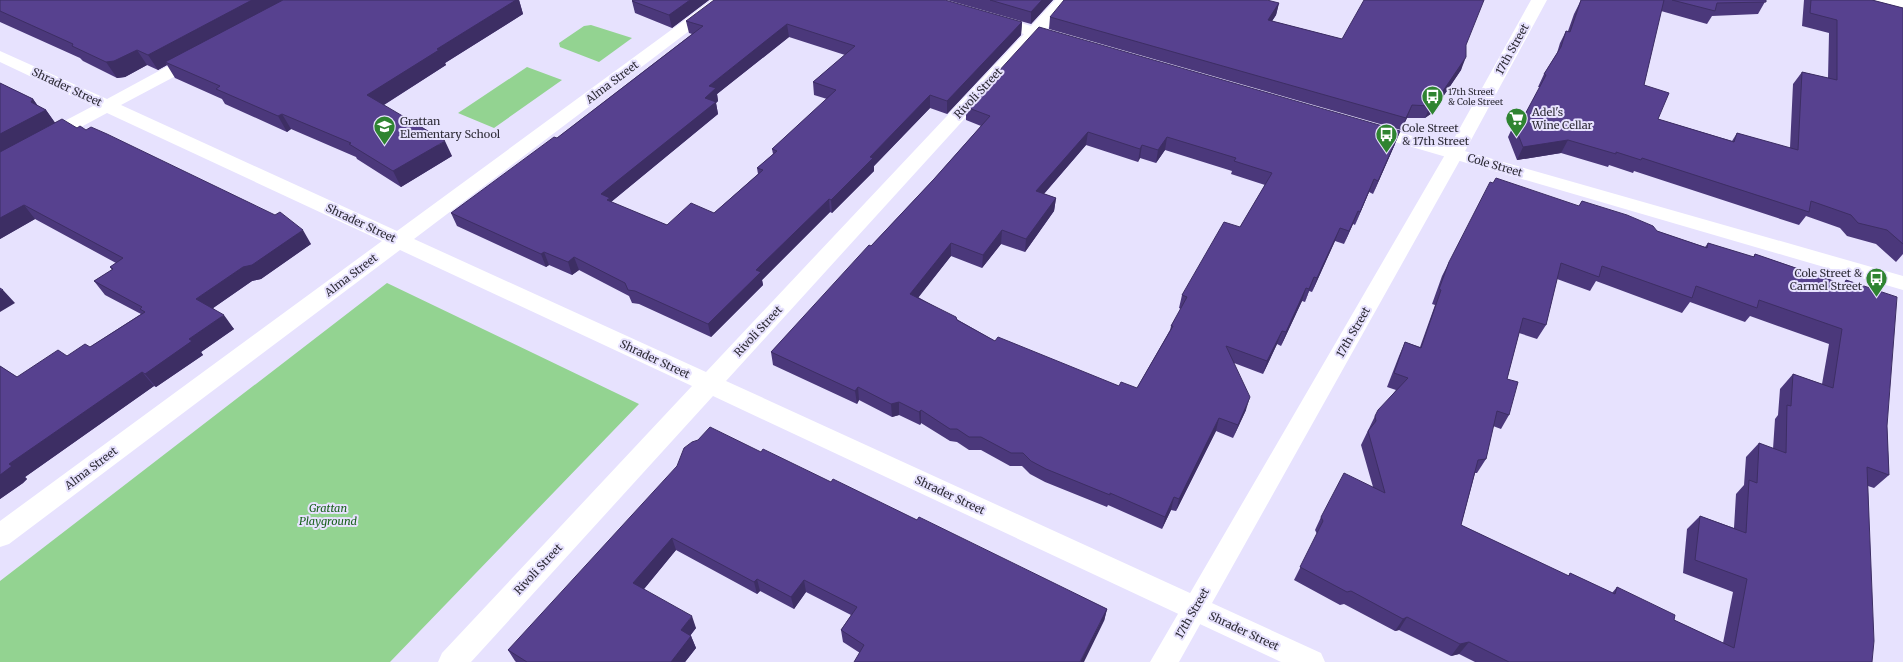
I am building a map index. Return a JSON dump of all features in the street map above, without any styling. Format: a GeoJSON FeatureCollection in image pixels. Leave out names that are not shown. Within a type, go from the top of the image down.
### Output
{"type":"FeatureCollection","features":[{"type":"Feature","properties":{"kind":"street","name":"Alma Street"},"geometry":{"type":"LineString","coordinates":[[0,536],[722,0]]}},
{"type":"Feature","properties":{"kind":"street","name":"Rivoli Street"},"geometry":{"type":"LineString","coordinates":[[452,662],[1064,0]]}},
{"type":"Feature","properties":{"kind":"street","name":"17th Street"},"geometry":{"type":"LineString","coordinates":[[1164,662],[1455,153],[1539,0]]}},
{"type":"Feature","properties":{"kind":"street"},"geometry":{"type":"LineString","coordinates":[[1880,0],[1903,5]]}},
{"type":"Feature","properties":{"kind":"street"},"geometry":{"type":"LineString","coordinates":[[976,15],[1082,45]]}},
{"type":"Feature","properties":{"kind":"street"},"geometry":{"type":"LineString","coordinates":[[0,163],[214,48]]}},
{"type":"Feature","properties":{"kind":"street","name":"Shrader Street"},"geometry":{"type":"LineString","coordinates":[[0,56],[1311,662]]}},
{"type":"Feature","properties":{"kind":"street","name":"Cole Street"},"geometry":{"type":"LineString","coordinates":[[1357,125],[1903,283]]}},
{"type":"Feature","properties":{"kind":"green space"},"geometry":{"type":"Polygon","coordinates":[[[591,25],[632,38],[599,62],[560,47],[559,43],[584,26],[591,25]]]}},
{"type":"Feature","properties":{"kind":"green space"},"geometry":{"type":"Polygon","coordinates":[[[527,67],[562,80],[494,128],[458,113],[527,67]]]}},
{"type":"Feature","properties":{"kind":"green space","name":"Grattan Playground"},"geometry":{"type":"Polygon","coordinates":[[[387,283],[639,404],[390,662],[0,662],[0,581],[387,283]]]}},
{"type":"Feature","properties":{"kind":"building"},"geometry":{"type":"Polygon","coordinates":[[[0,0],[252,0],[148,55],[137,50],[114,61],[106,62],[72,46],[73,44],[0,11],[0,0]]]}},
{"type":"Feature","properties":{"kind":"building"},"geometry":{"type":"Polygon","coordinates":[[[283,0],[516,0],[367,95],[445,141],[393,171],[349,144],[351,143],[282,114],[278,116],[216,89],[220,86],[165,62],[283,0]]]}},
{"type":"Feature","properties":{"kind":"building"},"geometry":{"type":"Polygon","coordinates":[[[690,0],[669,15],[632,1],[690,0]]]}},
{"type":"Feature","properties":{"kind":"building"},"geometry":{"type":"Polygon","coordinates":[[[714,0],[945,0],[1022,22],[947,101],[930,95],[870,157],[873,158],[831,200],[829,199],[756,270],[761,272],[708,324],[635,291],[628,290],[625,283],[574,257],[568,262],[544,252],[541,254],[451,213],[554,137],[557,138],[703,26],[686,21],[714,0]],[[787,24],[709,86],[716,88],[705,98],[716,102],[601,194],[610,198],[607,200],[667,225],[691,203],[714,213],[763,170],[757,168],[777,151],[772,149],[836,90],[813,82],[855,46],[787,24]]]}},
{"type":"Feature","properties":{"kind":"building"},"geometry":{"type":"Polygon","coordinates":[[[990,0],[1042,0],[1031,12],[990,0]]]}},
{"type":"Feature","properties":{"kind":"building"},"geometry":{"type":"Polygon","coordinates":[[[1064,0],[1267,0],[1279,3],[1268,20],[1342,39],[1364,0],[1484,0],[1466,45],[1466,57],[1437,100],[1430,106],[1412,105],[1406,118],[1050,17],[1064,0]]]}},
{"type":"Feature","properties":{"kind":"building"},"geometry":{"type":"Polygon","coordinates":[[[1581,0],[1664,0],[1644,85],[1669,93],[1658,119],[1734,142],[1737,133],[1798,150],[1802,72],[1837,80],[1837,20],[1810,13],[1811,0],[1872,0],[1903,8],[1903,244],[1887,230],[1858,223],[1851,215],[1811,201],[1809,212],[1642,158],[1641,160],[1616,152],[1616,154],[1568,140],[1523,147],[1514,124],[1523,118],[1546,75],[1544,74],[1561,47],[1566,31],[1570,32],[1581,0]]]}},
{"type":"Feature","properties":{"kind":"building"},"geometry":{"type":"Polygon","coordinates":[[[1672,0],[1766,0],[1766,2],[1717,3],[1715,11],[1672,0]]]}},
{"type":"Feature","properties":{"kind":"building"},"geometry":{"type":"Polygon","coordinates":[[[1039,27],[1400,131],[1378,181],[1374,179],[1360,212],[1358,211],[1349,231],[1340,228],[1317,278],[1314,277],[1309,289],[1306,288],[1286,332],[1282,331],[1267,361],[1226,346],[1250,397],[1238,425],[1219,418],[1179,499],[1174,497],[1165,517],[1110,493],[1110,495],[1046,469],[1031,461],[1023,453],[1011,453],[981,437],[969,437],[957,429],[950,429],[921,410],[919,412],[899,402],[891,404],[858,387],[855,391],[771,352],[869,245],[871,246],[934,179],[990,116],[966,107],[1039,27]],[[1088,132],[1036,191],[1056,198],[1026,239],[1002,230],[983,255],[951,243],[910,294],[956,317],[957,320],[995,341],[998,337],[1119,386],[1121,382],[1137,388],[1173,326],[1171,326],[1187,297],[1182,295],[1224,222],[1240,227],[1272,173],[1234,161],[1236,158],[1167,137],[1158,150],[1142,145],[1140,149],[1088,132]]]}},
{"type":"Feature","properties":{"kind":"building"},"geometry":{"type":"Polygon","coordinates":[[[0,83],[33,99],[31,102],[46,110],[0,134],[0,83]]]}},
{"type":"Feature","properties":{"kind":"building"},"geometry":{"type":"Polygon","coordinates":[[[62,119],[77,128],[80,126],[86,130],[91,127],[107,134],[275,215],[280,212],[303,230],[252,265],[243,267],[196,299],[224,315],[189,339],[192,341],[145,374],[142,372],[9,464],[12,466],[0,475],[0,366],[17,377],[58,350],[67,356],[85,344],[90,347],[145,312],[140,309],[142,307],[94,281],[113,269],[110,267],[123,258],[24,205],[0,218],[0,152],[62,119]]]}},
{"type":"Feature","properties":{"kind":"building"},"geometry":{"type":"Polygon","coordinates":[[[1496,178],[1579,206],[1582,201],[1627,215],[1653,226],[1657,231],[1707,248],[1708,243],[1754,257],[1755,254],[1845,285],[1846,280],[1897,297],[1887,426],[1889,475],[1867,467],[1874,641],[1872,662],[1509,662],[1469,642],[1460,644],[1407,617],[1403,619],[1351,591],[1347,592],[1300,567],[1323,521],[1321,517],[1344,473],[1385,493],[1368,431],[1376,421],[1375,416],[1378,410],[1408,378],[1394,373],[1405,342],[1421,348],[1449,262],[1490,182],[1493,183],[1496,178]],[[1561,263],[1546,325],[1523,318],[1507,379],[1518,382],[1509,415],[1497,411],[1486,459],[1478,460],[1461,525],[1569,576],[1570,573],[1615,594],[1617,587],[1675,615],[1674,620],[1734,648],[1747,579],[1695,560],[1700,516],[1746,533],[1749,480],[1757,483],[1759,443],[1786,453],[1787,405],[1791,406],[1793,374],[1833,388],[1842,329],[1759,300],[1757,308],[1696,286],[1692,298],[1602,266],[1599,277],[1561,263]]]}},
{"type":"Feature","properties":{"kind":"building"},"geometry":{"type":"Polygon","coordinates":[[[710,427],[761,452],[763,449],[831,482],[833,479],[917,520],[919,517],[1107,609],[1080,662],[854,662],[864,645],[841,630],[857,607],[804,580],[791,597],[757,579],[754,582],[672,538],[633,583],[692,616],[681,630],[691,636],[671,662],[527,662],[508,650],[677,466],[684,448],[692,442],[698,440],[710,427]]]}},
{"type":"Feature","properties":{"kind":"place","name":"17th Street & Cole Street"},"geometry":{"type":"Point","coordinates":[1433,116]}},
{"type":"Feature","properties":{"kind":"place","name":"Adel's Wine Cellar"},"geometry":{"type":"Point","coordinates":[1517,138]}},
{"type":"Feature","properties":{"kind":"place","name":"Grattan Elementary School"},"geometry":{"type":"Point","coordinates":[384,146]}},
{"type":"Feature","properties":{"kind":"place","name":"Cole Street & 17th Street"},"geometry":{"type":"Point","coordinates":[1387,154]}},
{"type":"Feature","properties":{"kind":"place","name":"Cole Street & Carmel Street"},"geometry":{"type":"Point","coordinates":[1877,298]}}]}
